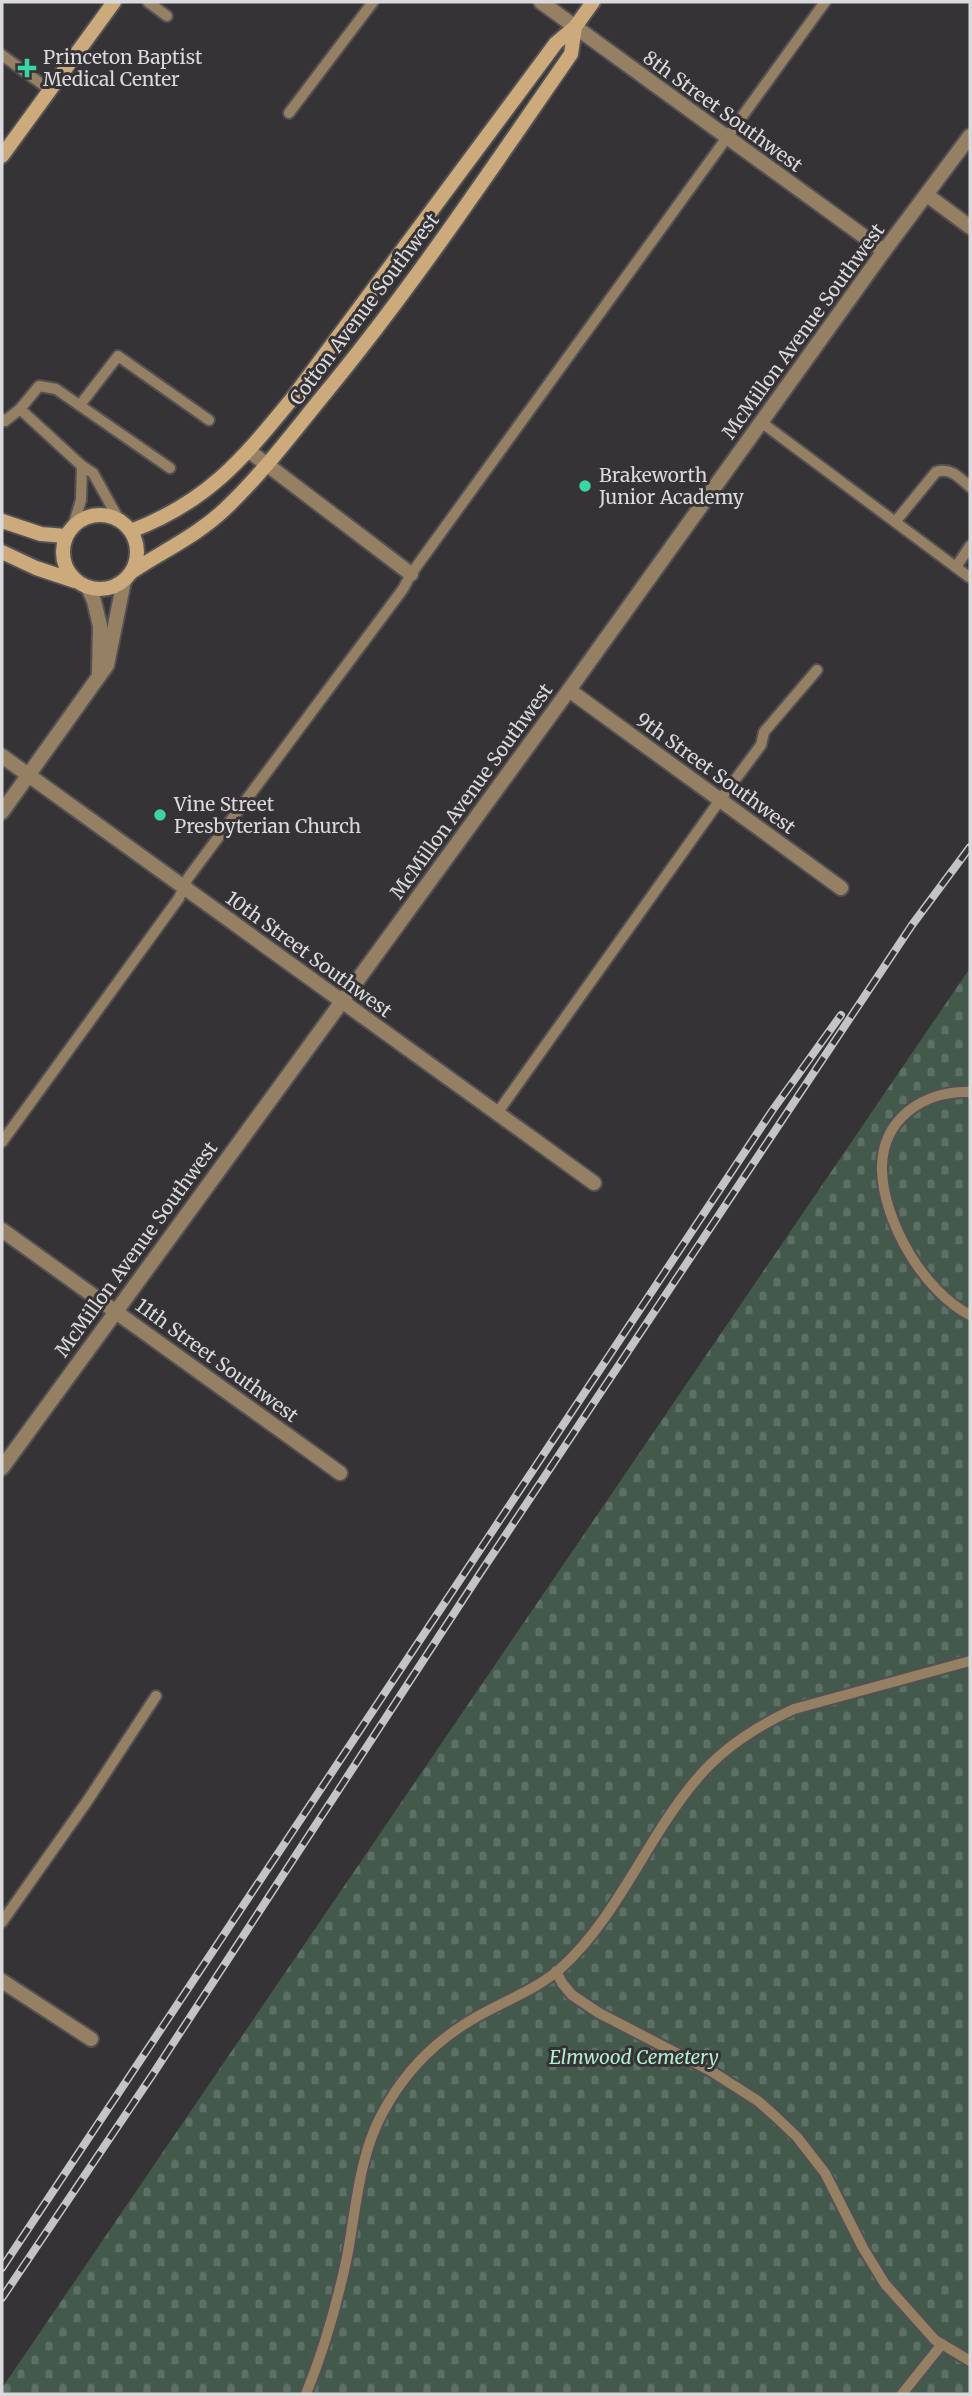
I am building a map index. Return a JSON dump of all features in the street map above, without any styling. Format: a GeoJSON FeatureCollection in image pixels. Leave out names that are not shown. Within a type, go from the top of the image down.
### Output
{"type":"FeatureCollection","features":[{"type":"Feature","properties":{"kind":"street"},"geometry":{"type":"LineString","coordinates":[[2,156],[114,2]]}},
{"type":"Feature","properties":{"kind":"street","name":"8th Street Southwest"},"geometry":{"type":"LineString","coordinates":[[541,2],[884,251]]}},
{"type":"Feature","properties":{"kind":"street","name":"Cotton Avenue Southwest"},"geometry":{"type":"LineString","coordinates":[[131,531],[156,522],[195,499],[232,469],[249,451],[291,400],[556,43],[575,27],[593,2]]}},
{"type":"Feature","properties":{"kind":"street","name":"Cotton Avenue Southwest"},"geometry":{"type":"LineString","coordinates":[[128,576],[201,529],[225,509],[267,464],[352,360],[416,277],[571,54],[575,27]]}},
{"type":"Feature","properties":{"kind":"street","name":"McMillon Avenue Southwest"},"geometry":{"type":"LineString","coordinates":[[2,1468],[970,136]]}},
{"type":"Feature","properties":{"kind":"street"},"geometry":{"type":"LineString","coordinates":[[927,195],[970,227]]}},
{"type":"Feature","properties":{"kind":"street"},"geometry":{"type":"LineString","coordinates":[[249,451],[411,574]]}},
{"type":"Feature","properties":{"kind":"street"},"geometry":{"type":"LineString","coordinates":[[2,812],[107,665],[128,576],[137,561],[138,548],[131,531],[118,518],[107,514],[94,514],[83,518],[69,531],[63,549],[69,572],[94,601],[100,625],[99,673]]}},
{"type":"Feature","properties":{"kind":"street"},"geometry":{"type":"LineString","coordinates":[[2,521],[41,534],[69,531]]}},
{"type":"Feature","properties":{"kind":"street"},"geometry":{"type":"LineString","coordinates":[[2,552],[36,568],[100,589],[113,587],[128,576]]}},
{"type":"Feature","properties":{"kind":"street","name":"9th Street Southwest"},"geometry":{"type":"LineString","coordinates":[[569,690],[841,888]]}},
{"type":"Feature","properties":{"kind":"street","name":"10th Street Southwest"},"geometry":{"type":"LineString","coordinates":[[2,756],[594,1183]]}},
{"type":"Feature","properties":{"kind":"street","name":"11th Street Southwest"},"geometry":{"type":"LineString","coordinates":[[2,1230],[340,1473]]}},
{"type":"Feature","properties":{"kind":"street"},"geometry":{"type":"LineString","coordinates":[[2,1981],[91,2039]]}},
{"type":"Feature","properties":{"kind":"lane"},"geometry":{"type":"LineString","coordinates":[[148,2],[167,16]]}},
{"type":"Feature","properties":{"kind":"lane"},"geometry":{"type":"LineString","coordinates":[[289,113],[373,2]]}},
{"type":"Feature","properties":{"kind":"lane"},"geometry":{"type":"LineString","coordinates":[[2,1142],[179,898],[188,878],[403,589],[411,574],[825,2]]}},
{"type":"Feature","properties":{"kind":"lane"},"geometry":{"type":"LineString","coordinates":[[2,55],[50,90]]}},
{"type":"Feature","properties":{"kind":"lane"},"geometry":{"type":"LineString","coordinates":[[80,405],[118,356],[209,420]]}},
{"type":"Feature","properties":{"kind":"lane"},"geometry":{"type":"LineString","coordinates":[[2,419],[5,421],[20,409],[39,386],[56,389],[170,467]]}},
{"type":"Feature","properties":{"kind":"lane"},"geometry":{"type":"LineString","coordinates":[[20,409],[93,473],[118,518]]}},
{"type":"Feature","properties":{"kind":"lane"},"geometry":{"type":"LineString","coordinates":[[761,422],[969,577]]}},
{"type":"Feature","properties":{"kind":"lane"},"geometry":{"type":"LineString","coordinates":[[69,531],[81,500],[82,466]]}},
{"type":"Feature","properties":{"kind":"lane"},"geometry":{"type":"LineString","coordinates":[[895,522],[936,472],[952,472],[970,487]]}},
{"type":"Feature","properties":{"kind":"lane"},"geometry":{"type":"LineString","coordinates":[[956,567],[970,546]]}},
{"type":"Feature","properties":{"kind":"lane"},"geometry":{"type":"LineString","coordinates":[[498,1112],[761,745],[764,732],[817,670]]}},
{"type":"Feature","properties":{"kind":"lane"},"geometry":{"type":"LineString","coordinates":[[970,1092],[942,1093],[914,1106],[894,1127],[883,1154],[881,1168],[891,1213],[906,1248],[930,1282],[970,1315]]}},
{"type":"Feature","properties":{"kind":"lane"},"geometry":{"type":"LineString","coordinates":[[306,2394],[336,2308],[370,2144],[381,2116],[414,2067],[439,2042],[468,2022],[535,1986],[580,1948],[600,1923],[697,1777],[743,1737],[794,1709],[970,1661]]}},
{"type":"Feature","properties":{"kind":"lane"},"geometry":{"type":"LineString","coordinates":[[2,1922],[88,1800],[156,1696]]}},
{"type":"Feature","properties":{"kind":"lane"},"geometry":{"type":"LineString","coordinates":[[556,1971],[572,1995],[599,2013],[711,2071],[758,2101],[776,2117],[797,2137],[825,2173],[863,2248],[885,2284],[919,2324],[942,2344],[970,2361]]}},
{"type":"Feature","properties":{"kind":"lane"},"geometry":{"type":"LineString","coordinates":[[902,2394],[942,2344]]}},
{"type":"Feature","properties":{"kind":"green space","name":"Elmwood Cemetery"},"geometry":{"type":"Polygon","coordinates":[[[970,968],[970,2394],[2,2394],[2,2388],[970,968]]]}},
{"type":"Feature","properties":{"kind":"railway"},"geometry":{"type":"LineString","coordinates":[[2,2298],[153,2074],[481,1572],[912,925],[970,847]]}},
{"type":"Feature","properties":{"kind":"railway"},"geometry":{"type":"LineString","coordinates":[[2,2268],[772,1111],[841,1015]]}},
{"type":"Feature","properties":{"kind":"place","name":"Princeton Baptist Medical Center"},"geometry":{"type":"Point","coordinates":[27,68]}},
{"type":"Feature","properties":{"kind":"place","name":"Brakeworth Junior Academy"},"geometry":{"type":"Point","coordinates":[585,486]}},
{"type":"Feature","properties":{"kind":"place","name":"Vine Street Presbyterian Church"},"geometry":{"type":"Point","coordinates":[160,815]}}]}
